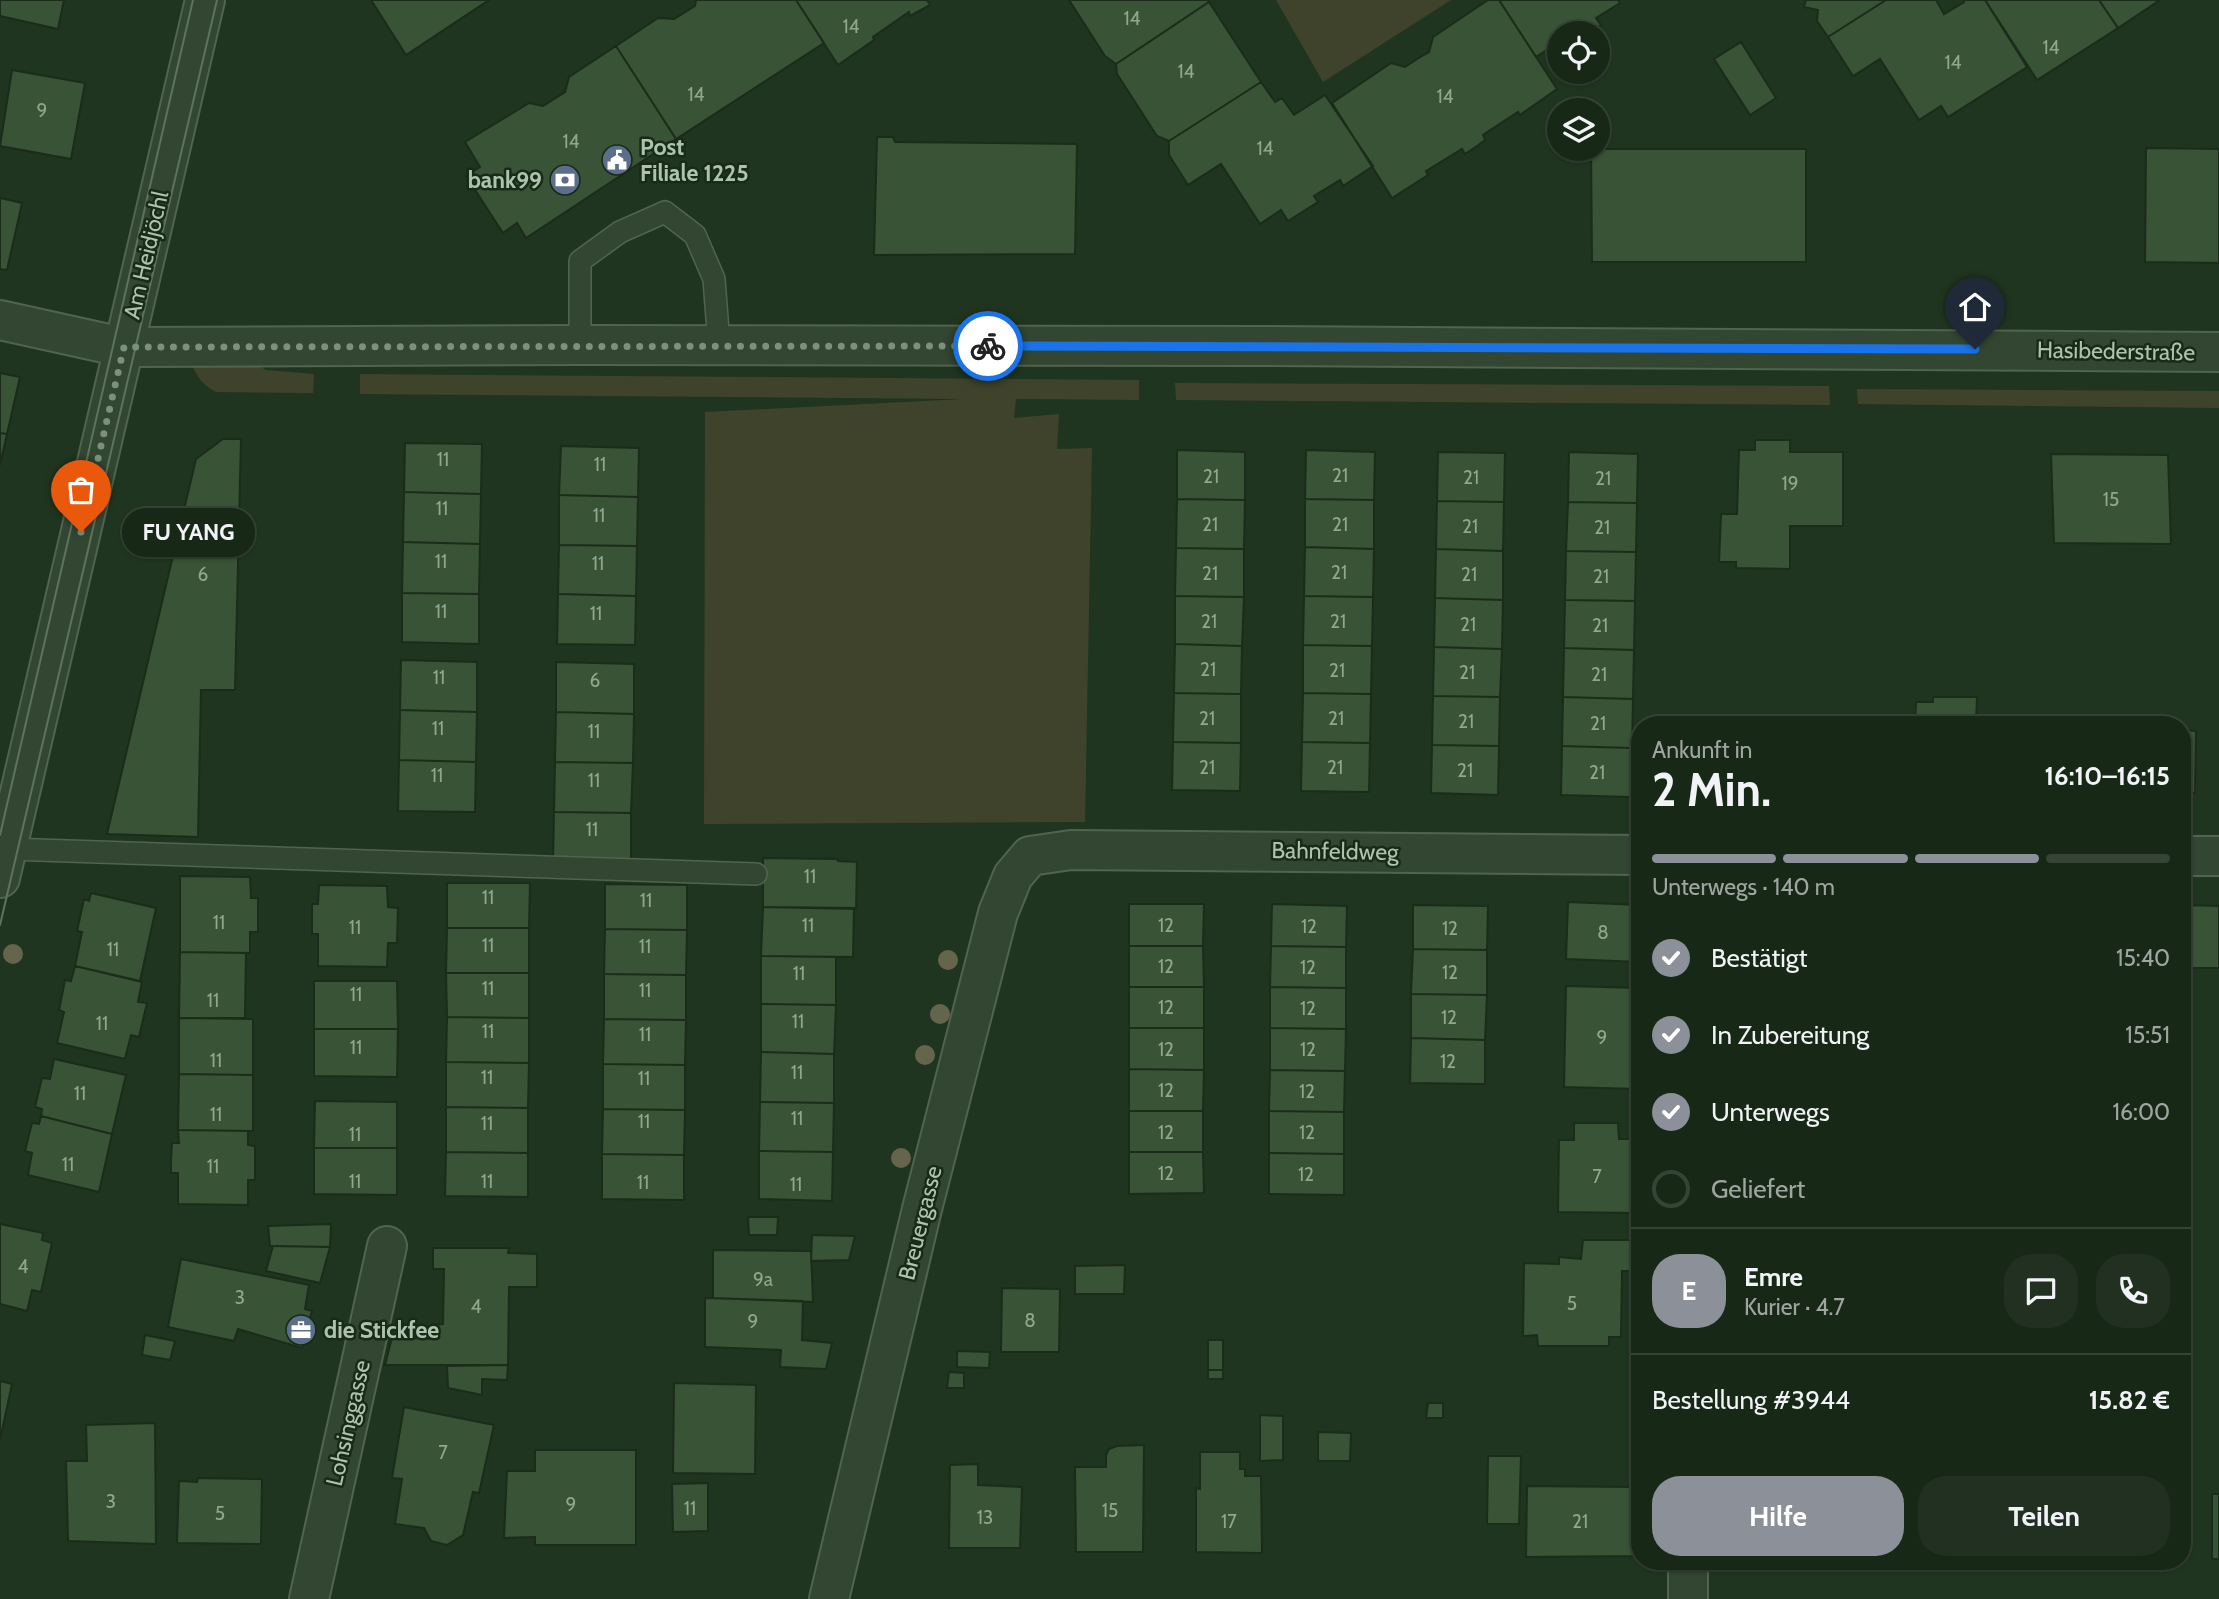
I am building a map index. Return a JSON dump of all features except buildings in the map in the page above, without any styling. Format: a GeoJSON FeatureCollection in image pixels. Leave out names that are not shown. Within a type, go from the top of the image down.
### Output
{"type":"FeatureCollection","features":[{"type":"Feature","properties":{"kind":"street","name":"Am Heidjöchl"},"geometry":{"type":"LineString","coordinates":[[4,863],[205,0]]}},
{"type":"Feature","properties":{"kind":"street","name":"Hasibederstraße"},"geometry":{"type":"LineString","coordinates":[[0,320],[124,347],[719,345],[1855,348],[2219,352]]}},
{"type":"Feature","properties":{"kind":"street","name":"Bahnfeldweg"},"geometry":{"type":"LineString","coordinates":[[1030,856],[1071,850],[1631,855]]}},
{"type":"Feature","properties":{"kind":"street","name":"Breuergasse"},"geometry":{"type":"LineString","coordinates":[[829,1599],[922,1209],[998,913],[1013,876],[1030,856]]}},
{"type":"Feature","properties":{"kind":"street"},"geometry":{"type":"LineString","coordinates":[[2191,856],[2219,856]]}},
{"type":"Feature","properties":{"kind":"street","name":"Lohsinggasse"},"geometry":{"type":"LineString","coordinates":[[309,1599],[387,1246]]}},
{"type":"Feature","properties":{"kind":"street"},"geometry":{"type":"LineString","coordinates":[[1688,1570],[1688,1599]]}},
{"type":"Feature","properties":{"kind":"lane"},"geometry":{"type":"LineString","coordinates":[[580,345],[580,261],[620,232],[665,212],[695,235],[714,279],[719,345]]}},
{"type":"Feature","properties":{"kind":"lane"},"geometry":{"type":"LineString","coordinates":[[4,863],[757,874]]}},
{"type":"Feature","properties":{"kind":"green space"},"geometry":{"type":"Polygon","coordinates":[[[1276,0],[1451,0],[1323,82],[1276,0]]]}},
{"type":"Feature","properties":{"kind":"green space"},"geometry":{"type":"Polygon","coordinates":[[[251,361],[266,370],[314,374],[313,393],[216,392],[200,380],[190,362],[251,361]]]}},
{"type":"Feature","properties":{"kind":"green space"},"geometry":{"type":"Polygon","coordinates":[[[360,374],[1139,380],[1139,400],[1016,399],[1014,418],[1059,414],[1057,449],[1092,448],[1085,822],[704,824],[705,412],[963,399],[360,394],[360,374]]]}},
{"type":"Feature","properties":{"kind":"green space"},"geometry":{"type":"Polygon","coordinates":[[[1175,383],[1829,386],[1830,405],[1176,400],[1175,383]]]}},
{"type":"Feature","properties":{"kind":"green space"},"geometry":{"type":"Polygon","coordinates":[[[1857,389],[2219,391],[2219,408],[1858,404],[1857,389]]]}},
{"type":"Feature","properties":{"kind":"tram line"},"geometry":{"type":"LineString","coordinates":[[0,835],[193,0]]}},
{"type":"Feature","properties":{"kind":"tram line"},"geometry":{"type":"LineString","coordinates":[[0,925],[217,0]]}},
{"type":"Feature","properties":{"kind":"way so far"},"geometry":{"type":"LineString","coordinates":[[81,532],[124,347],[988,346]]}},
{"type":"Feature","properties":{"kind":"place","name":"Post Filiale 1225"},"geometry":{"type":"Point","coordinates":[617,160]}},
{"type":"Feature","properties":{"kind":"place","name":"bank99"},"geometry":{"type":"Point","coordinates":[565,180]}},
{"type":"Feature","properties":{"kind":"place","name":"FU YANG"},"geometry":{"type":"Point","coordinates":[81,532]}},
{"type":"Feature","properties":{"kind":"place","name":"die Stickfee"},"geometry":{"type":"Point","coordinates":[301,1330]}},
{"type":"Feature","properties":{"kind":"route"},"geometry":{"type":"LineString","coordinates":[[988,346],[1975,349]]}}]}
